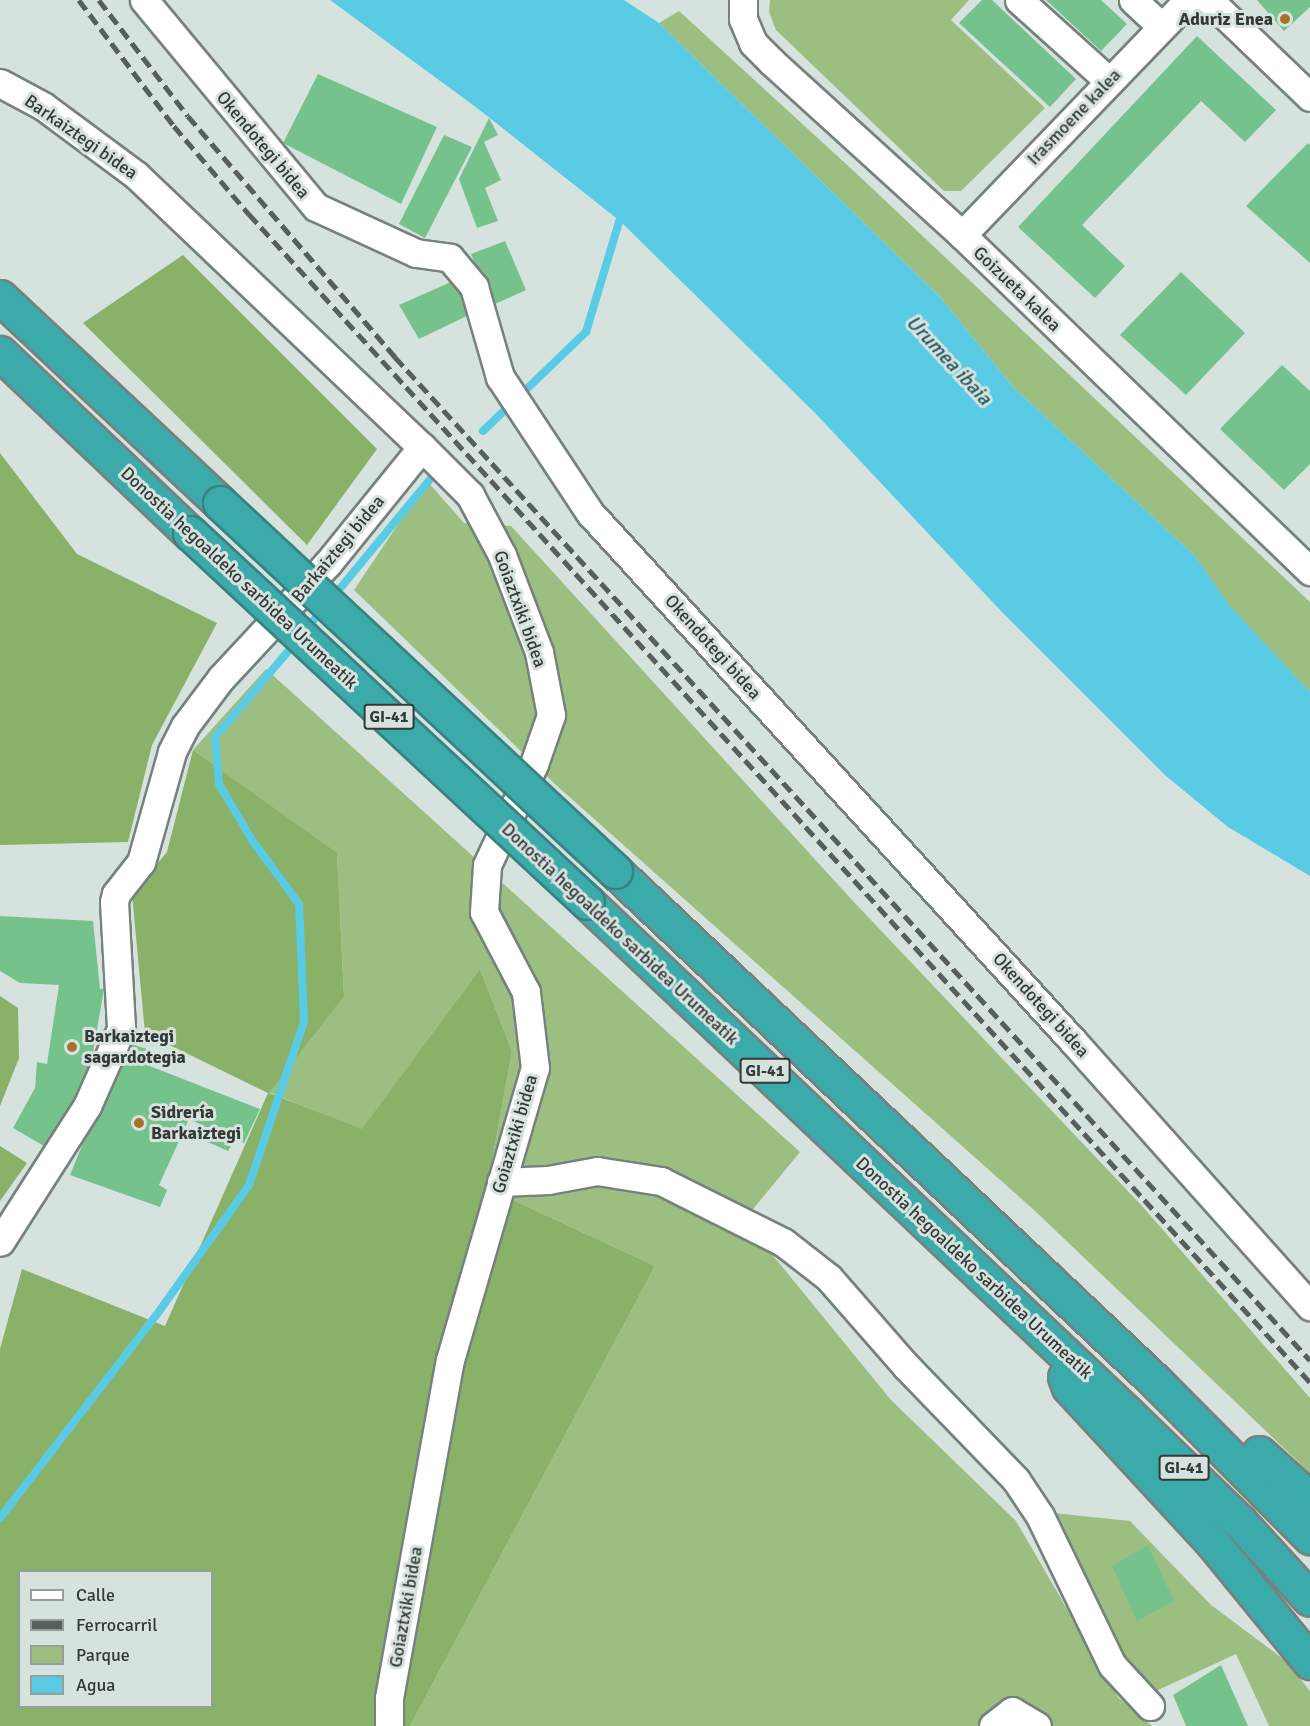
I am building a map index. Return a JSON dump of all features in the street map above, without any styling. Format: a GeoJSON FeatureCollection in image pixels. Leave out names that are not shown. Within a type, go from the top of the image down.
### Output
{"type":"FeatureCollection","features":[{"type":"Feature","properties":{"kind":"highway","name":"GI-41"},"geometry":{"type":"LineString","coordinates":[[0,297],[615,871],[1158,1384],[1310,1537]]}},
{"type":"Feature","properties":{"kind":"highway","name":"Donostia hegoaldeko sarbidea Urumeatik"},"geometry":{"type":"LineString","coordinates":[[0,353],[587,902],[1053,1344],[1239,1521],[1310,1599]]}},
{"type":"Feature","properties":{"kind":"highway"},"geometry":{"type":"LineString","coordinates":[[1053,1344],[1069,1387],[1214,1543],[1310,1662]]}},
{"type":"Feature","properties":{"kind":"highway"},"geometry":{"type":"LineString","coordinates":[[1158,1384],[1204,1402],[1310,1500]]}},
{"type":"Feature","properties":{"kind":"street","name":"Okendotegi bidea"},"geometry":{"type":"LineString","coordinates":[[144,0],[316,207],[416,253],[450,258],[474,287],[500,376],[526,420],[590,513],[1065,1032],[1310,1306]]}},
{"type":"Feature","properties":{"kind":"street","name":"Goizueta kalea"},"geometry":{"type":"LineString","coordinates":[[743,0],[742,19],[753,43],[962,235],[1310,571]]}},
{"type":"Feature","properties":{"kind":"street"},"geometry":{"type":"LineString","coordinates":[[1019,0],[1109,81]]}},
{"type":"Feature","properties":{"kind":"street"},"geometry":{"type":"LineString","coordinates":[[1133,0],[1161,26]]}},
{"type":"Feature","properties":{"kind":"street","name":"Irasmoene kalea"},"geometry":{"type":"LineString","coordinates":[[962,235],[1188,0]]}},
{"type":"Feature","properties":{"kind":"street"},"geometry":{"type":"LineString","coordinates":[[1209,0],[1310,97]]}},
{"type":"Feature","properties":{"kind":"street","name":"Barkaiztegi bidea"},"geometry":{"type":"LineString","coordinates":[[0,83],[43,106],[136,175],[422,447],[328,563],[221,678],[185,726],[172,752],[141,862],[134,876],[116,894],[114,902],[121,1029],[87,1106],[0,1242]]}},
{"type":"Feature","properties":{"kind":"street","name":"Goiaztxiki bidea"},"geometry":{"type":"LineString","coordinates":[[389,1726],[389,1698],[450,1360],[535,1068],[526,992],[484,912],[487,865],[534,764],[551,715],[539,652],[502,555],[470,495],[422,447]]}},
{"type":"Feature","properties":{"kind":"street"},"geometry":{"type":"LineString","coordinates":[[501,1182],[548,1180],[597,1171],[661,1180],[783,1242],[829,1278],[906,1366],[1016,1480],[1040,1516],[1112,1665],[1150,1706]]}},
{"type":"Feature","properties":{"kind":"street"},"geometry":{"type":"LineString","coordinates":[[993,1726],[1012,1712],[1037,1726]]}},
{"type":"Feature","properties":{"kind":"green space"},"geometry":{"type":"Polygon","coordinates":[[[770,0],[969,0],[951,20],[1045,108],[961,191],[944,191],[776,30],[769,12],[770,0]]]}},
{"type":"Feature","properties":{"kind":"green space"},"geometry":{"type":"Polygon","coordinates":[[[679,11],[857,174],[1310,602],[1310,692],[1229,606],[1195,556],[1014,388],[940,297],[659,23],[679,11]]]}},
{"type":"Feature","properties":{"kind":"green space"},"geometry":{"type":"Polygon","coordinates":[[[183,255],[377,449],[307,545],[83,323],[183,255]]]}},
{"type":"Feature","properties":{"kind":"green space"},"geometry":{"type":"Polygon","coordinates":[[[0,453],[77,554],[217,623],[152,745],[128,842],[0,845],[0,453]]]}},
{"type":"Feature","properties":{"kind":"green space"},"geometry":{"type":"Polygon","coordinates":[[[427,481],[464,523],[511,526],[852,900],[1142,1206],[1310,1398],[1310,1473],[1034,1210],[556,785],[354,590],[427,481]]]}},
{"type":"Feature","properties":{"kind":"green space"},"geometry":{"type":"Polygon","coordinates":[[[266,669],[800,1152],[744,1220],[891,1400],[1016,1521],[1118,1697],[1152,1726],[410,1726],[655,1266],[487,1188],[512,1051],[480,969],[362,1130],[268,1092],[344,995],[337,854],[193,750],[266,669]]]}},
{"type":"Feature","properties":{"kind":"green space"},"geometry":{"type":"Polygon","coordinates":[[[193,750],[337,853],[344,996],[269,1093],[362,1129],[480,969],[512,1051],[487,1188],[655,1266],[410,1726],[0,1726],[0,1349],[22,1269],[165,1326],[268,1093],[145,1033],[132,894],[167,852],[193,750]]]}},
{"type":"Feature","properties":{"kind":"green space"},"geometry":{"type":"Polygon","coordinates":[[[0,996],[18,1008],[19,1058],[0,1106],[0,996]]]}},
{"type":"Feature","properties":{"kind":"green space"},"geometry":{"type":"Polygon","coordinates":[[[0,1146],[27,1163],[0,1201],[0,1146]]]}},
{"type":"Feature","properties":{"kind":"green space"},"geometry":{"type":"Polygon","coordinates":[[[1044,1512],[1130,1521],[1211,1605],[1286,1661],[1310,1691],[1310,1726],[1269,1726],[1236,1654],[1156,1691],[1126,1663],[1044,1512]]]}},
{"type":"Feature","properties":{"kind":"water","name":"Urumea ibaia"},"geometry":{"type":"Polygon","coordinates":[[[330,0],[624,0],[659,23],[940,297],[1014,388],[1195,556],[1229,605],[1310,692],[1310,876],[1228,827],[1166,776],[1001,611],[817,415],[620,221],[477,108],[330,0]]]}},
{"type":"Feature","properties":{"kind":"building"},"geometry":{"type":"Polygon","coordinates":[[[982,0],[992,0],[1076,79],[1050,107],[959,23],[982,0]]]}},
{"type":"Feature","properties":{"kind":"building"},"geometry":{"type":"Polygon","coordinates":[[[1046,0],[1101,0],[1127,24],[1101,51],[1046,0]]]}},
{"type":"Feature","properties":{"kind":"building","name":"Aduriz Enea"},"geometry":{"type":"Polygon","coordinates":[[[1257,0],[1310,0],[1310,7],[1284,31],[1257,0]]]}},
{"type":"Feature","properties":{"kind":"building"},"geometry":{"type":"Polygon","coordinates":[[[1197,36],[1276,110],[1245,142],[1201,101],[1082,225],[1125,266],[1095,298],[1018,227],[1197,36]]]}},
{"type":"Feature","properties":{"kind":"building"},"geometry":{"type":"Polygon","coordinates":[[[318,74],[437,127],[401,204],[283,143],[318,74]]]}},
{"type":"Feature","properties":{"kind":"building"},"geometry":{"type":"Polygon","coordinates":[[[489,118],[498,135],[484,142],[501,180],[485,188],[498,221],[477,228],[459,179],[489,118]]]}},
{"type":"Feature","properties":{"kind":"building"},"geometry":{"type":"Polygon","coordinates":[[[444,135],[472,147],[425,238],[399,224],[444,135]]]}},
{"type":"Feature","properties":{"kind":"building"},"geometry":{"type":"Polygon","coordinates":[[[1308,143],[1310,145],[1310,263],[1246,206],[1308,143]]]}},
{"type":"Feature","properties":{"kind":"building"},"geometry":{"type":"Polygon","coordinates":[[[505,241],[526,290],[493,305],[471,254],[505,241]]]}},
{"type":"Feature","properties":{"kind":"building"},"geometry":{"type":"Polygon","coordinates":[[[1181,272],[1245,333],[1186,395],[1120,335],[1181,272]]]}},
{"type":"Feature","properties":{"kind":"building"},"geometry":{"type":"Polygon","coordinates":[[[460,278],[475,312],[419,339],[399,305],[460,278]]]}},
{"type":"Feature","properties":{"kind":"building"},"geometry":{"type":"Polygon","coordinates":[[[1282,365],[1310,391],[1310,464],[1284,490],[1220,429],[1282,365]]]}},
{"type":"Feature","properties":{"kind":"building"},"geometry":{"type":"Polygon","coordinates":[[[0,916],[93,921],[100,989],[104,989],[90,1070],[49,1149],[13,1128],[35,1088],[37,1062],[47,1064],[59,985],[20,983],[0,971],[0,916]]]}},
{"type":"Feature","properties":{"kind":"building","name":"Sidrería Barkaiztegi"},"geometry":{"type":"Polygon","coordinates":[[[124,1042],[147,1049],[142,1063],[260,1109],[244,1143],[235,1139],[228,1151],[201,1139],[206,1127],[189,1119],[159,1185],[167,1190],[160,1207],[70,1175],[124,1042]]]}},
{"type":"Feature","properties":{"kind":"building"},"geometry":{"type":"Polygon","coordinates":[[[1148,1545],[1174,1601],[1137,1621],[1112,1566],[1148,1545]]]}},
{"type":"Feature","properties":{"kind":"building"},"geometry":{"type":"Polygon","coordinates":[[[1221,1665],[1248,1726],[1186,1726],[1173,1695],[1221,1665]]]}},
{"type":"Feature","properties":{"kind":"waterway"},"geometry":{"type":"LineString","coordinates":[[483,431],[586,332],[622,212]]}},
{"type":"Feature","properties":{"kind":"waterway"},"geometry":{"type":"LineString","coordinates":[[333,597],[431,478]]}},
{"type":"Feature","properties":{"kind":"waterway"},"geometry":{"type":"LineString","coordinates":[[306,629],[324,608]]}},
{"type":"Feature","properties":{"kind":"waterway"},"geometry":{"type":"LineString","coordinates":[[0,1518],[160,1310],[249,1185],[304,1022],[299,904],[252,840],[219,784],[215,737],[297,641]]}},
{"type":"Feature","properties":{"kind":"railway"},"geometry":{"type":"LineString","coordinates":[[79,0],[174,126],[249,214],[1310,1382]]}},
{"type":"Feature","properties":{"kind":"railway"},"geometry":{"type":"LineString","coordinates":[[99,0],[188,116],[395,357],[1310,1360]]}},
{"type":"Feature","properties":{"kind":"place","name":"Aduriz Enea"},"geometry":{"type":"Point","coordinates":[1285,19]}},
{"type":"Feature","properties":{"kind":"place","name":"Barkaiztegi sagardotegia"},"geometry":{"type":"Point","coordinates":[72,1047]}},
{"type":"Feature","properties":{"kind":"place","name":"Sidrería Barkaiztegi"},"geometry":{"type":"Point","coordinates":[139,1123]}}]}
